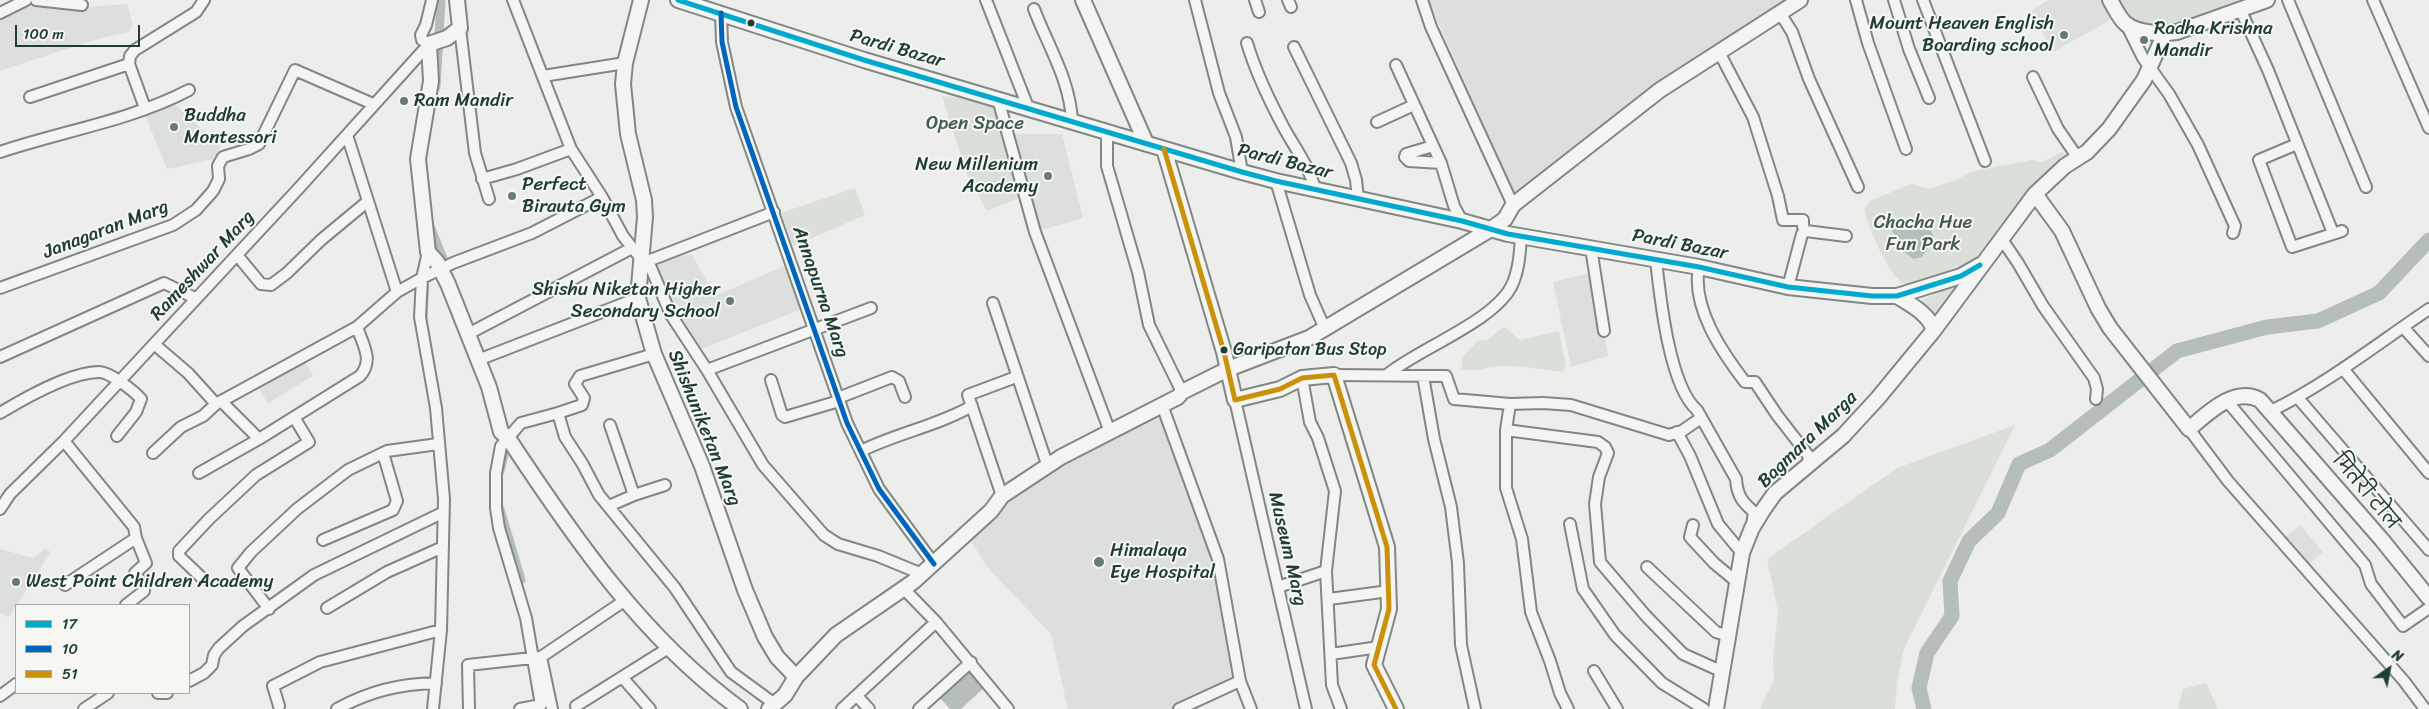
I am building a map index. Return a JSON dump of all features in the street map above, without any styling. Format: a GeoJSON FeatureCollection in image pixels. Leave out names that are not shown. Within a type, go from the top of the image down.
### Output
{"type":"FeatureCollection","features":[{"type":"Feature","properties":{"kind":"main road"},"geometry":{"type":"LineString","coordinates":[[457,0],[460,28],[447,38],[429,44],[431,80],[418,160],[434,260],[468,334],[492,396],[502,432],[508,438],[566,526],[624,601],[706,684],[740,709]]}},
{"type":"Feature","properties":{"kind":"main road","name":"Shishuniketan Marg"},"geometry":{"type":"LineString","coordinates":[[641,0],[626,63],[624,106],[644,200],[645,261],[638,298],[654,354],[702,466],[745,590],[765,637],[777,657],[796,677]]}},
{"type":"Feature","properties":{"kind":"main road","name":"Pardi Bazar"},"geometry":{"type":"LineString","coordinates":[[678,0],[864,60],[1028,107],[1242,172],[1521,236],[1699,267],[1788,287],[1872,296],[1897,296],[1961,276],[1980,265]]}},
{"type":"Feature","properties":{"kind":"main road"},"geometry":{"type":"LineString","coordinates":[[1083,0],[1146,144]]}},
{"type":"Feature","properties":{"kind":"main road"},"geometry":{"type":"LineString","coordinates":[[772,707],[796,677],[836,635],[934,564],[991,510],[1002,496],[1061,457],[1178,397],[1182,392],[1228,369],[1309,338],[1491,229],[1505,219],[1513,205],[1660,90],[1800,0]]}},
{"type":"Feature","properties":{"kind":"main road"},"geometry":{"type":"LineString","coordinates":[[2110,0],[2126,24],[2144,31],[2164,34],[2177,32],[2242,11],[2268,0]]}},
{"type":"Feature","properties":{"kind":"main road","name":"Bagmara Marga"},"geometry":{"type":"LineString","coordinates":[[1716,709],[1742,553],[1752,528],[1775,494],[1809,462],[1850,429],[1878,398],[1934,330],[1980,265],[2035,194],[2051,177],[2099,141],[2150,68],[2164,34]]}},
{"type":"Feature","properties":{"kind":"main road"},"geometry":{"type":"LineString","coordinates":[[1164,149],[1228,369],[1235,400],[1280,389],[1302,378],[1334,375],[1387,547],[1389,609],[1374,665],[1396,709]]}},
{"type":"Feature","properties":{"kind":"main road"},"geometry":{"type":"LineString","coordinates":[[2035,194],[2062,230],[2098,308],[2110,328],[2189,428],[2227,401]]}},
{"type":"Feature","properties":{"kind":"main road"},"geometry":{"type":"LineString","coordinates":[[1897,296],[1923,314],[1930,321],[1934,330]]}},
{"type":"Feature","properties":{"kind":"main road","name":"मितेरी टोल"},"geometry":{"type":"LineString","coordinates":[[2227,401],[2240,396],[2250,395],[2260,400],[2429,600]]}},
{"type":"Feature","properties":{"kind":"street"},"geometry":{"type":"LineString","coordinates":[[0,13],[26,0]]}},
{"type":"Feature","properties":{"kind":"street"},"geometry":{"type":"LineString","coordinates":[[36,0],[82,5]]}},
{"type":"Feature","properties":{"kind":"street"},"geometry":{"type":"LineString","coordinates":[[145,108],[129,64],[130,56],[135,50],[196,12],[204,0]]}},
{"type":"Feature","properties":{"kind":"street"},"geometry":{"type":"LineString","coordinates":[[429,44],[422,40],[421,35],[426,25],[432,0]]}},
{"type":"Feature","properties":{"kind":"street"},"geometry":{"type":"LineString","coordinates":[[513,0],[571,149],[602,196],[623,236],[645,261],[671,315],[763,466],[824,535],[838,544],[878,556],[922,574]]}},
{"type":"Feature","properties":{"kind":"street"},"geometry":{"type":"LineString","coordinates":[[986,0],[1028,107]]}},
{"type":"Feature","properties":{"kind":"street"},"geometry":{"type":"LineString","coordinates":[[1195,0],[1219,93],[1236,137],[1242,172]]}},
{"type":"Feature","properties":{"kind":"street"},"geometry":{"type":"LineString","coordinates":[[1255,0],[1259,12]]}},
{"type":"Feature","properties":{"kind":"street"},"geometry":{"type":"LineString","coordinates":[[1422,0],[1431,27],[1513,205]]}},
{"type":"Feature","properties":{"kind":"street"},"geometry":{"type":"LineString","coordinates":[[1856,0],[1868,43],[1906,149]]}},
{"type":"Feature","properties":{"kind":"street"},"geometry":{"type":"LineString","coordinates":[[1894,0],[1909,49],[1929,98]]}},
{"type":"Feature","properties":{"kind":"street"},"geometry":{"type":"LineString","coordinates":[[1923,0],[1985,161]]}},
{"type":"Feature","properties":{"kind":"street"},"geometry":{"type":"LineString","coordinates":[[2288,0],[2366,187]]}},
{"type":"Feature","properties":{"kind":"street"},"geometry":{"type":"LineString","coordinates":[[2373,0],[2429,128]]}},
{"type":"Feature","properties":{"kind":"street"},"geometry":{"type":"LineString","coordinates":[[1034,9],[1064,79],[1071,101],[1072,121]]}},
{"type":"Feature","properties":{"kind":"street"},"geometry":{"type":"LineString","coordinates":[[2242,11],[2298,144],[2338,232],[2292,247],[2259,160],[2298,144]]}},
{"type":"Feature","properties":{"kind":"street","name":"Annapurna Marg"},"geometry":{"type":"LineString","coordinates":[[721,13],[722,42],[736,107],[815,328],[838,399],[879,489],[934,564]]}},
{"type":"Feature","properties":{"kind":"street"},"geometry":{"type":"LineString","coordinates":[[1780,13],[1792,32],[1809,79],[1858,187]]}},
{"type":"Feature","properties":{"kind":"street"},"geometry":{"type":"LineString","coordinates":[[2126,24],[2150,68],[2168,94],[2198,145],[2235,226],[2233,234]]}},
{"type":"Feature","properties":{"kind":"street"},"geometry":{"type":"LineString","coordinates":[[460,28],[475,153],[489,199]]}},
{"type":"Feature","properties":{"kind":"street"},"geometry":{"type":"LineString","coordinates":[[1247,43],[1258,76],[1283,127],[1310,172],[1315,189]]}},
{"type":"Feature","properties":{"kind":"street","name":"Rameshwar Marg"},"geometry":{"type":"LineString","coordinates":[[0,509],[10,494],[64,441],[429,44]]}},
{"type":"Feature","properties":{"kind":"street"},"geometry":{"type":"LineString","coordinates":[[1294,48],[1351,163],[1356,180],[1358,199]]}},
{"type":"Feature","properties":{"kind":"street"},"geometry":{"type":"LineString","coordinates":[[1719,52],[1753,117],[1783,220],[1803,220],[1803,226],[1806,231]]}},
{"type":"Feature","properties":{"kind":"street"},"geometry":{"type":"LineString","coordinates":[[543,76],[626,63]]}},
{"type":"Feature","properties":{"kind":"street"},"geometry":{"type":"LineString","coordinates":[[30,97],[129,64]]}},
{"type":"Feature","properties":{"kind":"street"},"geometry":{"type":"LineString","coordinates":[[1396,65],[1441,163],[1454,206],[1462,221]]}},
{"type":"Feature","properties":{"kind":"street","name":"Janagaran Marg"},"geometry":{"type":"LineString","coordinates":[[0,288],[158,233],[196,210],[217,184],[218,166],[223,157],[249,150],[259,144],[295,70],[373,104]]}},
{"type":"Feature","properties":{"kind":"street"},"geometry":{"type":"LineString","coordinates":[[2033,77],[2058,129],[2078,158]]}},
{"type":"Feature","properties":{"kind":"street"},"geometry":{"type":"LineString","coordinates":[[0,152],[145,108],[169,100],[188,90]]}},
{"type":"Feature","properties":{"kind":"street"},"geometry":{"type":"LineString","coordinates":[[998,99],[1032,223],[1110,432]]}},
{"type":"Feature","properties":{"kind":"street"},"geometry":{"type":"LineString","coordinates":[[1377,122],[1414,105]]}},
{"type":"Feature","properties":{"kind":"street"},"geometry":{"type":"LineString","coordinates":[[1107,132],[1107,166],[1138,272],[1150,326],[1182,392]]}},
{"type":"Feature","properties":{"kind":"street"},"geometry":{"type":"LineString","coordinates":[[347,135],[397,292]]}},
{"type":"Feature","properties":{"kind":"street"},"geometry":{"type":"LineString","coordinates":[[1433,146],[1406,154],[1405,157],[1409,161],[1441,163]]}},
{"type":"Feature","properties":{"kind":"street"},"geometry":{"type":"LineString","coordinates":[[482,180],[571,149]]}},
{"type":"Feature","properties":{"kind":"street"},"geometry":{"type":"LineString","coordinates":[[1276,181],[1310,295],[1325,329]]}},
{"type":"Feature","properties":{"kind":"street"},"geometry":{"type":"LineString","coordinates":[[153,453],[180,427],[204,416],[219,403],[357,327],[397,292],[422,278],[434,260],[532,233],[602,196]]}},
{"type":"Feature","properties":{"kind":"street"},"geometry":{"type":"LineString","coordinates":[[236,255],[261,284],[271,285],[368,201]]}},
{"type":"Feature","properties":{"kind":"street"},"geometry":{"type":"LineString","coordinates":[[645,261],[774,212]]}},
{"type":"Feature","properties":{"kind":"street"},"geometry":{"type":"LineString","coordinates":[[1806,231],[1846,236]]}},
{"type":"Feature","properties":{"kind":"street"},"geometry":{"type":"LineString","coordinates":[[1788,287],[1802,234],[1806,231]]}},
{"type":"Feature","properties":{"kind":"street"},"geometry":{"type":"LineString","coordinates":[[1388,374],[1405,360],[1424,352],[1496,307],[1512,286],[1519,263],[1521,236]]}},
{"type":"Feature","properties":{"kind":"street"},"geometry":{"type":"LineString","coordinates":[[2001,238],[2043,306],[2094,378],[2097,389],[2096,399]]}},
{"type":"Feature","properties":{"kind":"street"},"geometry":{"type":"LineString","coordinates":[[468,334],[632,248]]}},
{"type":"Feature","properties":{"kind":"street"},"geometry":{"type":"LineString","coordinates":[[1591,248],[1604,331]]}},
{"type":"Feature","properties":{"kind":"street"},"geometry":{"type":"LineString","coordinates":[[433,709],[441,630],[442,513],[444,499],[436,408],[420,317],[422,278],[434,260]]}},
{"type":"Feature","properties":{"kind":"street"},"geometry":{"type":"LineString","coordinates":[[1656,260],[1671,358],[1690,404],[1701,418],[1736,479],[1737,490],[1742,502],[1754,512],[1752,528]]}},
{"type":"Feature","properties":{"kind":"street"},"geometry":{"type":"LineString","coordinates":[[1699,267],[1697,278],[1699,293],[1715,336],[1745,382],[1755,382],[1777,416],[1808,455],[1809,462]]}},
{"type":"Feature","properties":{"kind":"street"},"geometry":{"type":"LineString","coordinates":[[0,357],[164,283],[195,298]]}},
{"type":"Feature","properties":{"kind":"street"},"geometry":{"type":"LineString","coordinates":[[478,360],[638,298]]}},
{"type":"Feature","properties":{"kind":"street"},"geometry":{"type":"LineString","coordinates":[[993,303],[1016,377],[1048,467]]}},
{"type":"Feature","properties":{"kind":"street"},"geometry":{"type":"LineString","coordinates":[[706,370],[871,308]]}},
{"type":"Feature","properties":{"kind":"street"},"geometry":{"type":"LineString","coordinates":[[2271,411],[2298,398],[2344,370],[2429,309]]}},
{"type":"Feature","properties":{"kind":"street"},"geometry":{"type":"LineString","coordinates":[[199,473],[259,439],[360,376],[367,368],[368,360],[357,327]]}},
{"type":"Feature","properties":{"kind":"street"},"geometry":{"type":"LineString","coordinates":[[2403,327],[2429,356]]}},
{"type":"Feature","properties":{"kind":"street"},"geometry":{"type":"LineString","coordinates":[[154,344],[259,439]]}},
{"type":"Feature","properties":{"kind":"street"},"geometry":{"type":"LineString","coordinates":[[552,709],[499,528],[496,508],[497,460],[500,446],[521,423],[582,405],[584,398],[575,384],[580,376],[654,354]]}},
{"type":"Feature","properties":{"kind":"street"},"geometry":{"type":"LineString","coordinates":[[2344,370],[2429,473]]}},
{"type":"Feature","properties":{"kind":"street"},"geometry":{"type":"LineString","coordinates":[[0,413],[31,395],[71,378],[101,372],[119,381],[141,399],[141,403],[117,436]]}},
{"type":"Feature","properties":{"kind":"street"},"geometry":{"type":"LineString","coordinates":[[1334,375],[1446,376],[1454,399],[1510,404],[1543,403],[1571,405],[1669,435],[1701,418]]}},
{"type":"Feature","properties":{"kind":"street"},"geometry":{"type":"LineString","coordinates":[[1423,376],[1434,439],[1451,507],[1458,563],[1461,645],[1476,709]]}},
{"type":"Feature","properties":{"kind":"street"},"geometry":{"type":"LineString","coordinates":[[771,380],[782,415],[785,417],[838,399],[892,377],[899,381],[905,397]]}},
{"type":"Feature","properties":{"kind":"street"},"geometry":{"type":"LineString","coordinates":[[1002,496],[968,397],[970,393],[1016,377]]}},
{"type":"Feature","properties":{"kind":"street"},"geometry":{"type":"LineString","coordinates":[[1302,378],[1310,422],[1318,438],[1334,491],[1326,571],[1329,599],[1332,685],[1341,709]]}},
{"type":"Feature","properties":{"kind":"street","name":"मितेरी टोल"},"geometry":{"type":"LineString","coordinates":[[2298,398],[2429,550]]}},
{"type":"Feature","properties":{"kind":"street","name":"Museum Marg"},"geometry":{"type":"LineString","coordinates":[[1235,400],[1305,707]]}},
{"type":"Feature","properties":{"kind":"street"},"geometry":{"type":"LineString","coordinates":[[2227,401],[2366,565],[2371,584],[2402,626],[2429,600]]}},
{"type":"Feature","properties":{"kind":"street"},"geometry":{"type":"LineString","coordinates":[[1510,404],[1506,430],[1506,488],[1522,539],[1531,612],[1560,693],[1568,709]]}},
{"type":"Feature","properties":{"kind":"street"},"geometry":{"type":"LineString","coordinates":[[1162,405],[1218,559],[1240,681],[1251,709]]}},
{"type":"Feature","properties":{"kind":"street"},"geometry":{"type":"LineString","coordinates":[[861,451],[906,432],[951,418],[972,406]]}},
{"type":"Feature","properties":{"kind":"street"},"geometry":{"type":"LineString","coordinates":[[558,413],[565,437],[582,463],[599,495],[675,588],[730,672],[772,707]]}},
{"type":"Feature","properties":{"kind":"street"},"geometry":{"type":"LineString","coordinates":[[203,580],[179,556],[179,550],[256,475],[309,442],[294,417]]}},
{"type":"Feature","properties":{"kind":"street"},"geometry":{"type":"LineString","coordinates":[[610,425],[634,495]]}},
{"type":"Feature","properties":{"kind":"street"},"geometry":{"type":"LineString","coordinates":[[2189,428],[2228,481],[2404,681],[2426,709]]}},
{"type":"Feature","properties":{"kind":"street"},"geometry":{"type":"LineString","coordinates":[[1506,430],[1598,442],[1605,447],[1608,453],[1599,477],[1595,504],[1600,562],[1646,616],[1682,654],[1723,672]]}},
{"type":"Feature","properties":{"kind":"street"},"geometry":{"type":"LineString","coordinates":[[1677,432],[1690,456],[1718,524],[1742,553]]}},
{"type":"Feature","properties":{"kind":"street"},"geometry":{"type":"LineString","coordinates":[[64,441],[129,518],[134,527],[136,538],[146,563],[135,573],[144,587],[144,591],[127,604]]}},
{"type":"Feature","properties":{"kind":"street"},"geometry":{"type":"LineString","coordinates":[[269,609],[238,566],[297,509],[348,470],[383,453],[438,444]]}},
{"type":"Feature","properties":{"kind":"street"},"geometry":{"type":"LineString","coordinates":[[323,540],[393,510],[397,501],[383,453]]}},
{"type":"Feature","properties":{"kind":"street"},"geometry":{"type":"LineString","coordinates":[[609,506],[634,495],[665,485]]}},
{"type":"Feature","properties":{"kind":"street"},"geometry":{"type":"LineString","coordinates":[[190,680],[204,673],[212,665],[214,654],[227,639],[314,576],[442,513]]}},
{"type":"Feature","properties":{"kind":"street"},"geometry":{"type":"LineString","coordinates":[[1570,524],[1583,589],[1615,635],[1662,683],[1704,709]]}},
{"type":"Feature","properties":{"kind":"street"},"geometry":{"type":"LineString","coordinates":[[1694,525],[1690,536],[1714,563],[1738,582]]}},
{"type":"Feature","properties":{"kind":"street"},"geometry":{"type":"LineString","coordinates":[[65,586],[136,538]]}},
{"type":"Feature","properties":{"kind":"street"},"geometry":{"type":"LineString","coordinates":[[327,608],[387,572],[443,547]]}},
{"type":"Feature","properties":{"kind":"street"},"geometry":{"type":"LineString","coordinates":[[1647,567],[1716,632],[1729,636]]}},
{"type":"Feature","properties":{"kind":"street"},"geometry":{"type":"LineString","coordinates":[[1278,587],[1326,571]]}},
{"type":"Feature","properties":{"kind":"street"},"geometry":{"type":"LineString","coordinates":[[903,588],[971,662],[1008,709]]}},
{"type":"Feature","properties":{"kind":"street"},"geometry":{"type":"LineString","coordinates":[[1329,599],[1389,591]]}},
{"type":"Feature","properties":{"kind":"street"},"geometry":{"type":"LineString","coordinates":[[469,709],[468,665],[536,657],[624,601]]}},
{"type":"Feature","properties":{"kind":"street"},"geometry":{"type":"LineString","coordinates":[[842,709],[936,622]]}},
{"type":"Feature","properties":{"kind":"street"},"geometry":{"type":"LineString","coordinates":[[277,708],[273,686],[320,662],[441,630]]}},
{"type":"Feature","properties":{"kind":"street"},"geometry":{"type":"LineString","coordinates":[[576,708],[670,647]]}},
{"type":"Feature","properties":{"kind":"street"},"geometry":{"type":"LineString","coordinates":[[1331,654],[1379,647]]}},
{"type":"Feature","properties":{"kind":"street"},"geometry":{"type":"LineString","coordinates":[[520,709],[541,707],[536,657]]}},
{"type":"Feature","properties":{"kind":"street"},"geometry":{"type":"LineString","coordinates":[[919,709],[971,662]]}},
{"type":"Feature","properties":{"kind":"street"},"geometry":{"type":"LineString","coordinates":[[1594,672],[1617,709]]}},
{"type":"Feature","properties":{"kind":"street"},"geometry":{"type":"LineString","coordinates":[[622,677],[650,709]]}},
{"type":"Feature","properties":{"kind":"street"},"geometry":{"type":"LineString","coordinates":[[1179,709],[1240,681]]}},
{"type":"Feature","properties":{"kind":"street"},"geometry":{"type":"LineString","coordinates":[[337,709],[354,700],[403,684],[436,683]]}},
{"type":"Feature","properties":{"kind":"street"},"geometry":{"type":"LineString","coordinates":[[0,696],[15,685]]}},
{"type":"Feature","properties":{"kind":"street"},"geometry":{"type":"LineString","coordinates":[[84,709],[106,694]]}},
{"type":"Feature","properties":{"kind":"street"},"geometry":{"type":"LineString","coordinates":[[857,696],[869,709]]}},
{"type":"Feature","properties":{"kind":"shaded area"},"geometry":{"type":"Polygon","coordinates":[[[1428,0],[1789,0],[1650,89],[1519,195],[1515,194],[1428,0]]]}},
{"type":"Feature","properties":{"kind":"shaded area","name":"Mount Heaven English Boarding school"},"geometry":{"type":"Polygon","coordinates":[[[2048,0],[2104,0],[2116,17],[2053,52],[2031,11],[2048,0]]]}},
{"type":"Feature","properties":{"kind":"shaded area"},"geometry":{"type":"Polygon","coordinates":[[[32,2],[73,8],[127,4],[133,25],[129,32],[97,39],[0,71],[0,15],[32,2]]]}},
{"type":"Feature","properties":{"kind":"shaded area","name":"Buddha Montessori"},"geometry":{"type":"Polygon","coordinates":[[[175,104],[221,147],[213,159],[167,169],[144,113],[175,104]]]}},
{"type":"Feature","properties":{"kind":"shaded area","name":"New Millenium Academy"},"geometry":{"type":"Polygon","coordinates":[[[1011,134],[1062,134],[1083,218],[1038,231],[1011,134]]]}},
{"type":"Feature","properties":{"kind":"shaded area"},"geometry":{"type":"Polygon","coordinates":[[[1897,224],[1903,224],[1906,229],[1913,230],[1916,227],[1927,227],[1933,234],[1934,239],[1922,257],[1914,259],[1901,250],[1900,239],[1892,232],[1892,229],[1897,224]]]}},
{"type":"Feature","properties":{"kind":"shaded area","name":"Shishu Niketan Higher Secondary School"},"geometry":{"type":"Polygon","coordinates":[[[692,255],[715,296],[786,265],[802,309],[697,351],[683,343],[649,268],[680,256],[692,255]]]}},
{"type":"Feature","properties":{"kind":"shaded area"},"geometry":{"type":"Polygon","coordinates":[[[1593,272],[1608,356],[1571,367],[1553,282],[1593,272]]]}},
{"type":"Feature","properties":{"kind":"shaded area"},"geometry":{"type":"Polygon","coordinates":[[[304,360],[313,376],[268,403],[257,387],[304,360]]]}},
{"type":"Feature","properties":{"kind":"shaded area","name":"Himalaya Eye Hospital"},"geometry":{"type":"Polygon","coordinates":[[[1160,412],[1213,555],[1235,677],[1233,680],[1172,709],[1068,709],[1051,634],[989,569],[968,537],[1000,508],[1067,460],[1160,412]]]}},
{"type":"Feature","properties":{"kind":"shaded area"},"geometry":{"type":"Polygon","coordinates":[[[2300,525],[2323,552],[2305,567],[2282,540],[2300,525]]]}},
{"type":"Feature","properties":{"kind":"shaded area","name":"West Point Children Academy"},"geometry":{"type":"Polygon","coordinates":[[[0,549],[33,558],[45,549],[51,552],[17,604],[15,604],[15,608],[9,617],[0,613],[0,549]]]}},
{"type":"Feature","properties":{"kind":"shaded area"},"geometry":{"type":"Polygon","coordinates":[[[973,667],[987,685],[961,709],[950,709],[940,698],[973,667]]]}},
{"type":"Feature","properties":{"kind":"green space"},"geometry":{"type":"Polygon","coordinates":[[[2115,0],[2257,0],[2196,21],[2164,27],[2135,23],[2129,19],[2115,0]]]}},
{"type":"Feature","properties":{"kind":"green space","name":"Open Space"},"geometry":{"type":"Polygon","coordinates":[[[942,96],[991,99],[1021,197],[987,211],[968,177],[942,96]]]}},
{"type":"Feature","properties":{"kind":"green space","name":"Chacha Hue Fun Park"},"geometry":{"type":"Polygon","coordinates":[[[2061,152],[2069,155],[2014,209],[1971,262],[1948,274],[1917,284],[1903,283],[1891,270],[1879,249],[1864,210],[1870,201],[1912,184],[1929,189],[1974,171],[2032,160],[2043,162],[2061,152]]]}},
{"type":"Feature","properties":{"kind":"green space"},"geometry":{"type":"Polygon","coordinates":[[[855,188],[865,215],[793,246],[781,213],[855,188]]]}},
{"type":"Feature","properties":{"kind":"green space"},"geometry":{"type":"Polygon","coordinates":[[[1956,284],[1958,287],[1938,315],[1933,316],[1918,302],[1956,284]]]}},
{"type":"Feature","properties":{"kind":"green space"},"geometry":{"type":"Polygon","coordinates":[[[1504,327],[1520,340],[1559,331],[1566,366],[1562,372],[1511,366],[1471,370],[1461,369],[1463,357],[1477,341],[1487,340],[1504,327]]]}},
{"type":"Feature","properties":{"kind":"green space"},"geometry":{"type":"Polygon","coordinates":[[[2015,425],[1904,649],[1897,683],[1895,709],[1760,709],[1774,679],[1773,659],[1778,612],[1767,559],[1897,468],[2015,425]]]}},
{"type":"Feature","properties":{"kind":"green space"},"geometry":{"type":"Polygon","coordinates":[[[2206,683],[2218,709],[2178,709],[2183,689],[2206,683]]]}},
{"type":"Feature","properties":{"kind":"waterway"},"geometry":{"type":"LineString","coordinates":[[436,87],[441,0]]}},
{"type":"Feature","properties":{"kind":"waterway"},"geometry":{"type":"LineString","coordinates":[[429,224],[444,261]]}},
{"type":"Feature","properties":{"kind":"waterway"},"geometry":{"type":"LineString","coordinates":[[1924,709],[1919,688],[1927,653],[1952,616],[1950,581],[1969,541],[1998,513],[2019,464],[2050,450],[2177,351],[2267,327],[2318,321],[2379,293],[2429,240]]}},
{"type":"Feature","properties":{"kind":"waterway"},"geometry":{"type":"LineString","coordinates":[[434,252],[437,241]]}},
{"type":"Feature","properties":{"kind":"waterway"},"geometry":{"type":"LineString","coordinates":[[426,325],[428,282]]}},
{"type":"Feature","properties":{"kind":"waterway"},"geometry":{"type":"LineString","coordinates":[[500,471],[506,447]]}},
{"type":"Feature","properties":{"kind":"waterway"},"geometry":{"type":"LineString","coordinates":[[500,509],[521,580]]}},
{"type":"Feature","properties":{"kind":"waterway"},"geometry":{"type":"LineString","coordinates":[[439,694],[439,705]]}},
{"type":"Feature","properties":{"kind":"transit line","name":"17"},"geometry":{"type":"LineString","coordinates":[[678,0],[864,60],[1242,172],[1462,221],[1508,234],[1699,267],[1788,287],[1872,296],[1897,296],[1961,276],[1980,265]]}},
{"type":"Feature","properties":{"kind":"transit line","name":"10"},"geometry":{"type":"LineString","coordinates":[[721,13],[722,42],[736,107],[847,423],[879,489],[934,564]]}},
{"type":"Feature","properties":{"kind":"transit line","name":"51"},"geometry":{"type":"LineString","coordinates":[[1164,149],[1224,352],[1235,400],[1280,389],[1302,378],[1334,375],[1387,547],[1389,609],[1374,665],[1396,709]]}},
{"type":"Feature","properties":{"kind":"place","name":"Mount Heaven English Boarding school"},"geometry":{"type":"Point","coordinates":[2064,35]}},
{"type":"Feature","properties":{"kind":"place","name":"Radha Krishna Mandir"},"geometry":{"type":"Point","coordinates":[2144,40]}},
{"type":"Feature","properties":{"kind":"place","name":"Ram Mandir"},"geometry":{"type":"Point","coordinates":[404,101]}},
{"type":"Feature","properties":{"kind":"place","name":"Buddha Montessori"},"geometry":{"type":"Point","coordinates":[174,127]}},
{"type":"Feature","properties":{"kind":"place","name":"New Millenium Academy"},"geometry":{"type":"Point","coordinates":[1048,176]}},
{"type":"Feature","properties":{"kind":"place","name":"Perfect Birauta Gym"},"geometry":{"type":"Point","coordinates":[512,196]}},
{"type":"Feature","properties":{"kind":"place","name":"Shishu Niketan Higher Secondary School"},"geometry":{"type":"Point","coordinates":[730,301]}},
{"type":"Feature","properties":{"kind":"place","name":"Garipatan Bus Stop"},"geometry":{"type":"Point","coordinates":[1224,350]}},
{"type":"Feature","properties":{"kind":"place","name":"Himalaya Eye Hospital"},"geometry":{"type":"Point","coordinates":[1099,562]}},
{"type":"Feature","properties":{"kind":"place","name":"West Point Children Academy"},"geometry":{"type":"Point","coordinates":[16,582]}}]}
